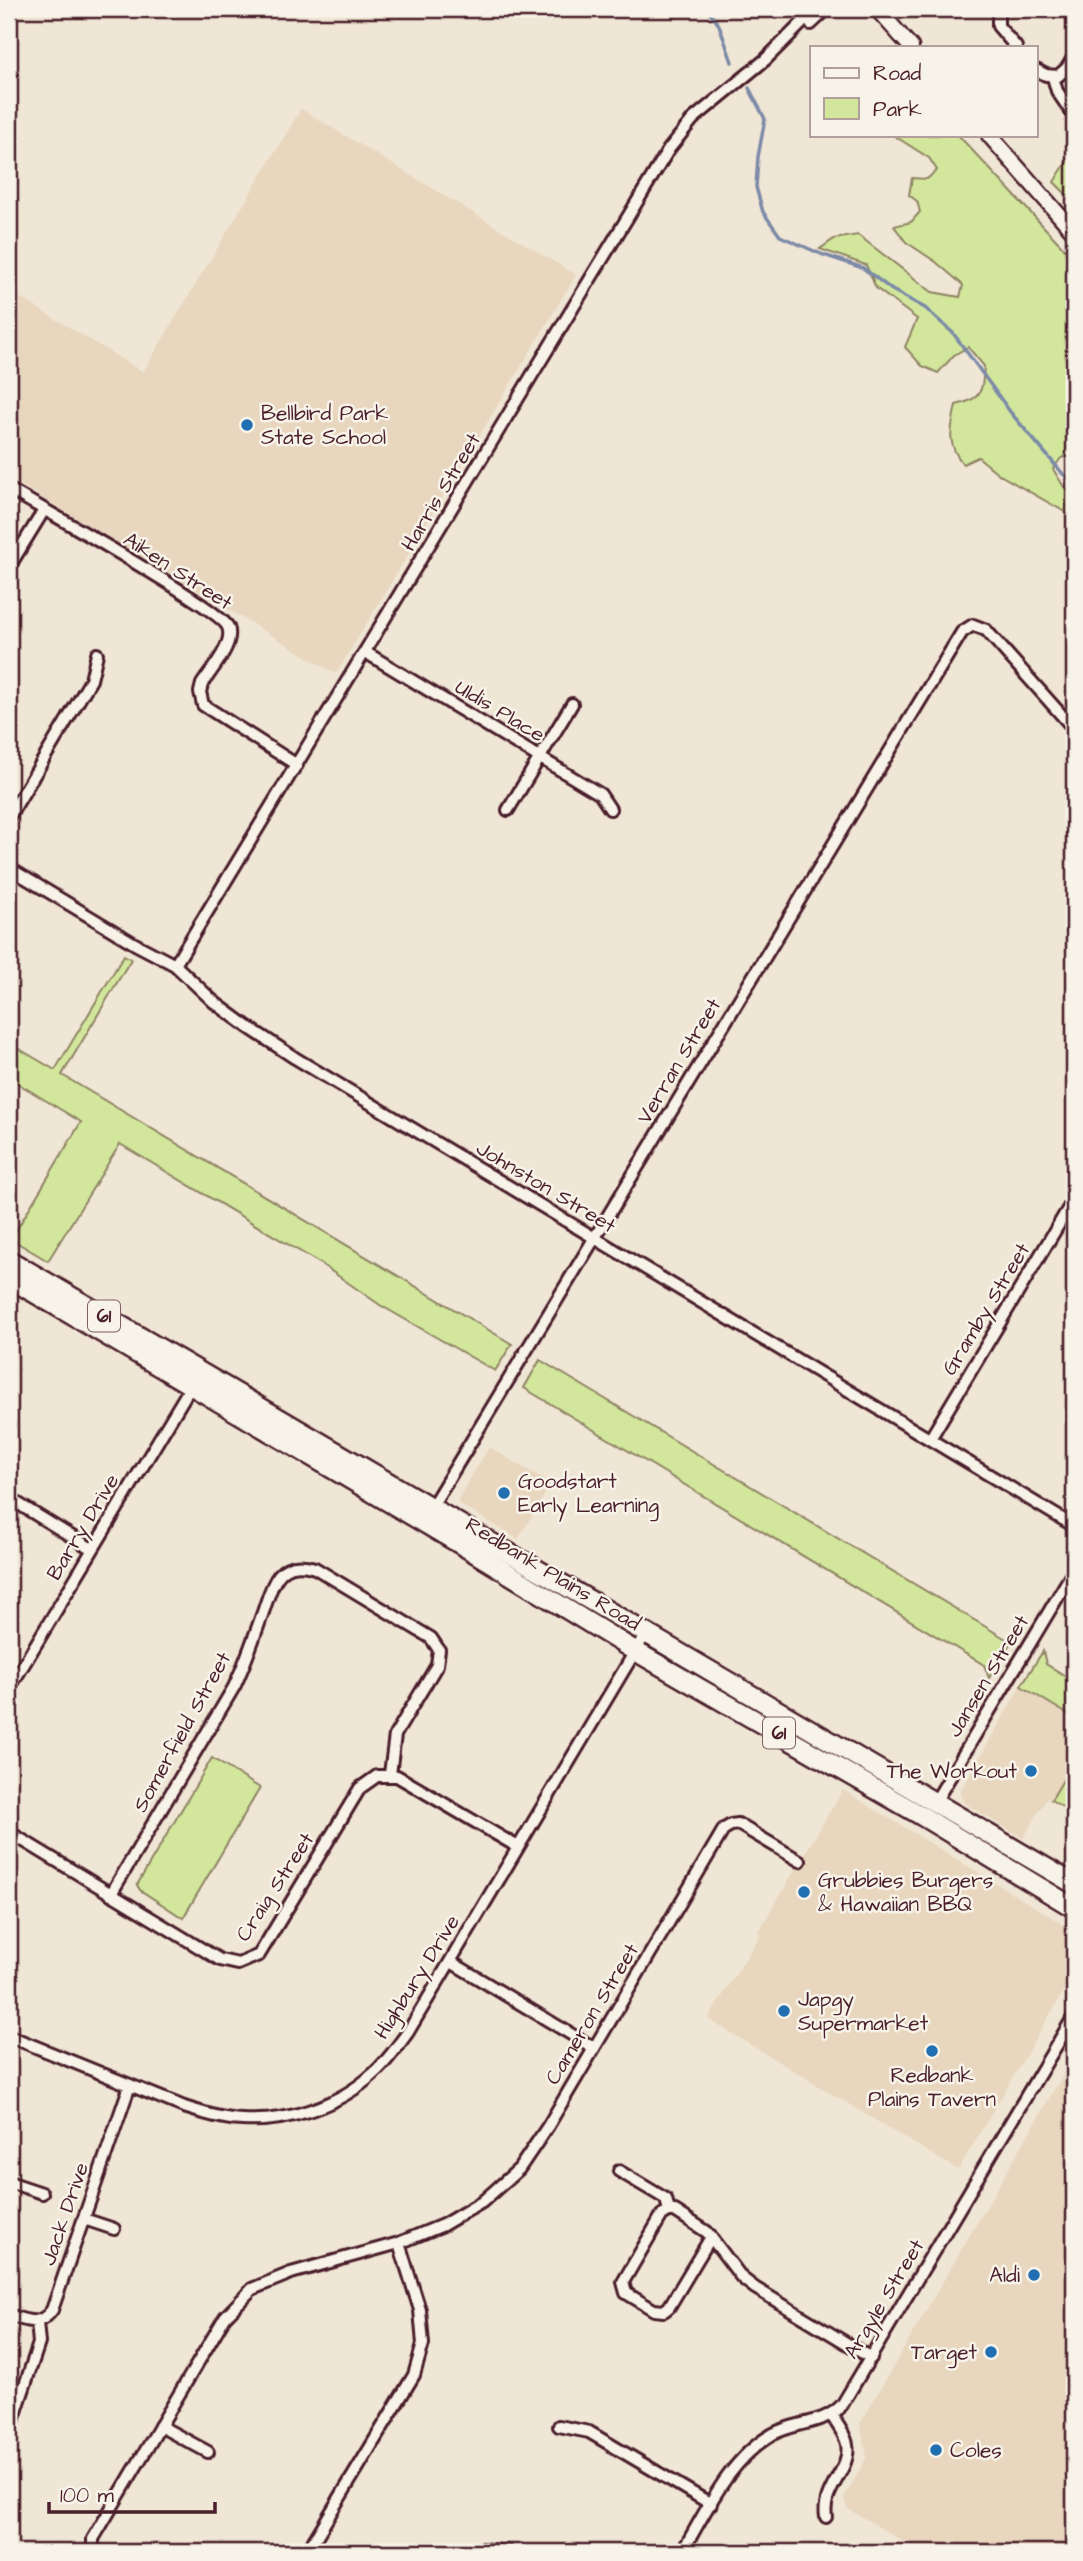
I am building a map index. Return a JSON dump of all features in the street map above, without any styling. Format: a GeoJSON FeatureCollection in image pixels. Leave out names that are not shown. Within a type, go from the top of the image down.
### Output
{"type":"FeatureCollection","features":[{"type":"Feature","properties":{"kind":"main road","name":"Redbank Plains Road"},"geometry":{"type":"LineString","coordinates":[[9,1259],[427,1515],[635,1651],[922,1816],[1074,1908]]}},
{"type":"Feature","properties":{"kind":"main road","name":"Redbank Plains Road"},"geometry":{"type":"LineString","coordinates":[[9,1278],[191,1386],[646,1633],[1074,1884]]}},
{"type":"Feature","properties":{"kind":"main road"},"geometry":{"type":"LineString","coordinates":[[874,1766],[878,1778],[923,1805],[922,1816]]}},
{"type":"Feature","properties":{"kind":"street","name":"Harris Street"},"geometry":{"type":"LineString","coordinates":[[765,60],[817,9]]}},
{"type":"Feature","properties":{"kind":"street","name":"Harris Street"},"geometry":{"type":"LineString","coordinates":[[175,965],[670,149],[693,119],[787,45],[827,9]]}},
{"type":"Feature","properties":{"kind":"street"},"geometry":{"type":"LineString","coordinates":[[877,9],[910,46]]}},
{"type":"Feature","properties":{"kind":"street"},"geometry":{"type":"LineString","coordinates":[[998,9],[998,26],[1015,46]]}},
{"type":"Feature","properties":{"kind":"street"},"geometry":{"type":"LineString","coordinates":[[1038,71],[1053,77],[1063,72],[1074,56]]}},
{"type":"Feature","properties":{"kind":"street"},"geometry":{"type":"LineString","coordinates":[[1053,77],[1056,91],[1074,116]]}},
{"type":"Feature","properties":{"kind":"street"},"geometry":{"type":"LineString","coordinates":[[990,136],[1074,232]]}},
{"type":"Feature","properties":{"kind":"street","name":"Aiken Street"},"geometry":{"type":"LineString","coordinates":[[9,489],[189,596],[223,620],[228,626],[229,640],[202,684],[200,692],[203,705],[297,765]]}},
{"type":"Feature","properties":{"kind":"street"},"geometry":{"type":"LineString","coordinates":[[9,567],[44,510]]}},
{"type":"Feature","properties":{"kind":"street","name":"Verran Street"},"geometry":{"type":"LineString","coordinates":[[427,1515],[962,632],[973,625],[986,630],[1074,729]]}},
{"type":"Feature","properties":{"kind":"street","name":"Uldis Place"},"geometry":{"type":"LineString","coordinates":[[365,652],[600,794],[610,809]]}},
{"type":"Feature","properties":{"kind":"street"},"geometry":{"type":"LineString","coordinates":[[9,817],[91,680],[97,654]]}},
{"type":"Feature","properties":{"kind":"street"},"geometry":{"type":"LineString","coordinates":[[508,810],[572,704]]}},
{"type":"Feature","properties":{"kind":"street","name":"Johnston Street"},"geometry":{"type":"LineString","coordinates":[[9,867],[135,944],[175,965],[214,1002],[248,1027],[1074,1526]]}},
{"type":"Feature","properties":{"kind":"street","name":"Gramby Street"},"geometry":{"type":"LineString","coordinates":[[930,1439],[1074,1199]]}},
{"type":"Feature","properties":{"kind":"street","name":"Barry Drive"},"geometry":{"type":"LineString","coordinates":[[9,1689],[191,1386]]}},
{"type":"Feature","properties":{"kind":"street"},"geometry":{"type":"LineString","coordinates":[[9,1498],[92,1549]]}},
{"type":"Feature","properties":{"kind":"street","name":"Somerfield Street"},"geometry":{"type":"LineString","coordinates":[[111,1894],[234,1688],[272,1588],[280,1574],[290,1566],[303,1564],[314,1568],[431,1638],[439,1650],[437,1665],[396,1735],[390,1774]]}},
{"type":"Feature","properties":{"kind":"street","name":"Jansen Street"},"geometry":{"type":"LineString","coordinates":[[935,1802],[1074,1570]]}},
{"type":"Feature","properties":{"kind":"street","name":"Highbury Drive"},"geometry":{"type":"LineString","coordinates":[[9,2036],[184,2107],[241,2120],[267,2120],[304,2112],[342,2096],[372,2076],[408,2032],[646,1633]]}},
{"type":"Feature","properties":{"kind":"street"},"geometry":{"type":"LineString","coordinates":[[390,1774],[518,1847]]}},
{"type":"Feature","properties":{"kind":"street","name":"Craig Street"},"geometry":{"type":"LineString","coordinates":[[9,1832],[220,1960],[237,1964],[258,1955],[360,1788],[377,1776],[390,1774]]}},
{"type":"Feature","properties":{"kind":"street","name":"Cameron Street"},"geometry":{"type":"LineString","coordinates":[[93,2552],[93,2539],[225,2317],[253,2289],[290,2273],[399,2243],[443,2225],[482,2202],[519,2169],[548,2126],[724,1829],[738,1824],[800,1861]]}},
{"type":"Feature","properties":{"kind":"street"},"geometry":{"type":"LineString","coordinates":[[451,1962],[594,2048]]}},
{"type":"Feature","properties":{"kind":"street","name":"Argyle Street"},"geometry":{"type":"LineString","coordinates":[[831,2415],[842,2405],[872,2358],[1074,2016]]}},
{"type":"Feature","properties":{"kind":"street","name":"Jack Drive"},"geometry":{"type":"LineString","coordinates":[[37,2322],[47,2317],[52,2310],[130,2085]]}},
{"type":"Feature","properties":{"kind":"street"},"geometry":{"type":"LineString","coordinates":[[619,2171],[666,2199],[669,2211]]}},
{"type":"Feature","properties":{"kind":"street"},"geometry":{"type":"LineString","coordinates":[[9,2182],[42,2193]]}},
{"type":"Feature","properties":{"kind":"street"},"geometry":{"type":"LineString","coordinates":[[711,2237],[664,2311],[654,2310],[626,2293],[623,2281],[662,2215],[675,2211],[697,2224],[711,2237],[742,2278],[755,2288],[872,2358]]}},
{"type":"Feature","properties":{"kind":"street"},"geometry":{"type":"LineString","coordinates":[[84,2218],[114,2229]]}},
{"type":"Feature","properties":{"kind":"street"},"geometry":{"type":"LineString","coordinates":[[307,2552],[414,2375],[423,2344],[420,2310],[399,2243]]}},
{"type":"Feature","properties":{"kind":"street"},"geometry":{"type":"LineString","coordinates":[[9,2315],[37,2322],[39,2343],[9,2433]]}},
{"type":"Feature","properties":{"kind":"street"},"geometry":{"type":"LineString","coordinates":[[682,2552],[738,2462],[763,2440],[779,2431],[831,2415],[847,2444],[847,2458],[830,2489],[825,2509],[826,2517]]}},
{"type":"Feature","properties":{"kind":"street"},"geometry":{"type":"LineString","coordinates":[[160,2426],[208,2452]]}},
{"type":"Feature","properties":{"kind":"street"},"geometry":{"type":"LineString","coordinates":[[558,2426],[589,2432],[711,2504]]}},
{"type":"Feature","properties":{"kind":"street"},"geometry":{"type":"LineString","coordinates":[[481,2549],[508,2552]]}},
{"type":"Feature","properties":{"kind":"shaded area","name":"Bellbird Park State School"},"geometry":{"type":"Polygon","coordinates":[[[301,109],[576,275],[336,674],[9,478],[9,291],[143,372],[301,109]]]}},
{"type":"Feature","properties":{"kind":"shaded area","name":"Goodstart Early Learning"},"geometry":{"type":"Polygon","coordinates":[[[489,1447],[551,1484],[518,1539],[457,1501],[489,1447]]]}},
{"type":"Feature","properties":{"kind":"shaded area"},"geometry":{"type":"Polygon","coordinates":[[[1021,1686],[1074,1718],[1074,1815],[1047,1798],[1023,1838],[964,1803],[960,1794],[1021,1686]]]}},
{"type":"Feature","properties":{"kind":"shaded area"},"geometry":{"type":"Polygon","coordinates":[[[843,1790],[1074,1931],[1074,1974],[958,2170],[708,2019],[761,1934],[758,1932],[843,1790]]]}},
{"type":"Feature","properties":{"kind":"shaded area"},"geometry":{"type":"Polygon","coordinates":[[[1074,2056],[1074,2552],[921,2552],[847,2508],[844,2498],[867,2457],[860,2424],[1074,2056]]]}},
{"type":"Feature","properties":{"kind":"green space"},"geometry":{"type":"Polygon","coordinates":[[[895,136],[959,136],[1074,259],[1074,454],[1061,458],[1053,469],[1064,487],[1074,495],[1074,517],[1000,475],[978,457],[963,464],[952,443],[956,405],[971,400],[979,393],[984,366],[968,347],[954,355],[938,373],[922,366],[905,347],[917,319],[876,288],[866,265],[820,249],[834,239],[858,235],[932,292],[960,297],[963,285],[936,262],[906,242],[894,226],[911,222],[920,212],[917,201],[909,195],[912,178],[927,179],[937,170],[929,158],[895,136]]]}},
{"type":"Feature","properties":{"kind":"green space"},"geometry":{"type":"Polygon","coordinates":[[[1074,150],[1074,202],[1054,182],[1074,150]]]}},
{"type":"Feature","properties":{"kind":"green space"},"geometry":{"type":"Polygon","coordinates":[[[124,955],[131,959],[62,1075],[512,1344],[495,1371],[380,1305],[321,1264],[120,1144],[48,1261],[11,1239],[81,1122],[9,1078],[9,1043],[55,1070],[124,955]]]}},
{"type":"Feature","properties":{"kind":"green space"},"geometry":{"type":"Polygon","coordinates":[[[540,1360],[1011,1642],[989,1678],[984,1665],[524,1388],[540,1360]]]}},
{"type":"Feature","properties":{"kind":"green space"},"geometry":{"type":"Polygon","coordinates":[[[1043,1651],[1046,1664],[1074,1681],[1074,1718],[1021,1686],[1043,1651]]]}},
{"type":"Feature","properties":{"kind":"green space"},"geometry":{"type":"Polygon","coordinates":[[[212,1758],[260,1788],[183,1918],[140,1890],[137,1885],[212,1758]]]}},
{"type":"Feature","properties":{"kind":"green space"},"geometry":{"type":"Polygon","coordinates":[[[1074,1762],[1074,1814],[1051,1800],[1074,1762]]]}},
{"type":"Feature","properties":{"kind":"waterway"},"geometry":{"type":"LineString","coordinates":[[707,9],[719,25],[732,62]]}},
{"type":"Feature","properties":{"kind":"waterway"},"geometry":{"type":"LineString","coordinates":[[749,88],[765,119],[756,187],[763,212],[780,236],[863,268],[892,290],[925,308],[953,333],[1011,413],[1063,474],[1074,483]]}},
{"type":"Feature","properties":{"kind":"place","name":"Bellbird Park State School"},"geometry":{"type":"Point","coordinates":[247,425]}},
{"type":"Feature","properties":{"kind":"place","name":"Goodstart Early Learning"},"geometry":{"type":"Point","coordinates":[504,1493]}},
{"type":"Feature","properties":{"kind":"place","name":"The Workout"},"geometry":{"type":"Point","coordinates":[1031,1771]}},
{"type":"Feature","properties":{"kind":"place","name":"Grubbies Burgers & Hawaiian BBQ"},"geometry":{"type":"Point","coordinates":[804,1892]}},
{"type":"Feature","properties":{"kind":"place","name":"Japgy Supermarket"},"geometry":{"type":"Point","coordinates":[784,2011]}},
{"type":"Feature","properties":{"kind":"place","name":"Redbank Plains Tavern"},"geometry":{"type":"Point","coordinates":[932,2051]}},
{"type":"Feature","properties":{"kind":"place","name":"Aldi"},"geometry":{"type":"Point","coordinates":[1034,2275]}},
{"type":"Feature","properties":{"kind":"place","name":"Target"},"geometry":{"type":"Point","coordinates":[991,2352]}},
{"type":"Feature","properties":{"kind":"place","name":"Coles"},"geometry":{"type":"Point","coordinates":[936,2450]}}]}
